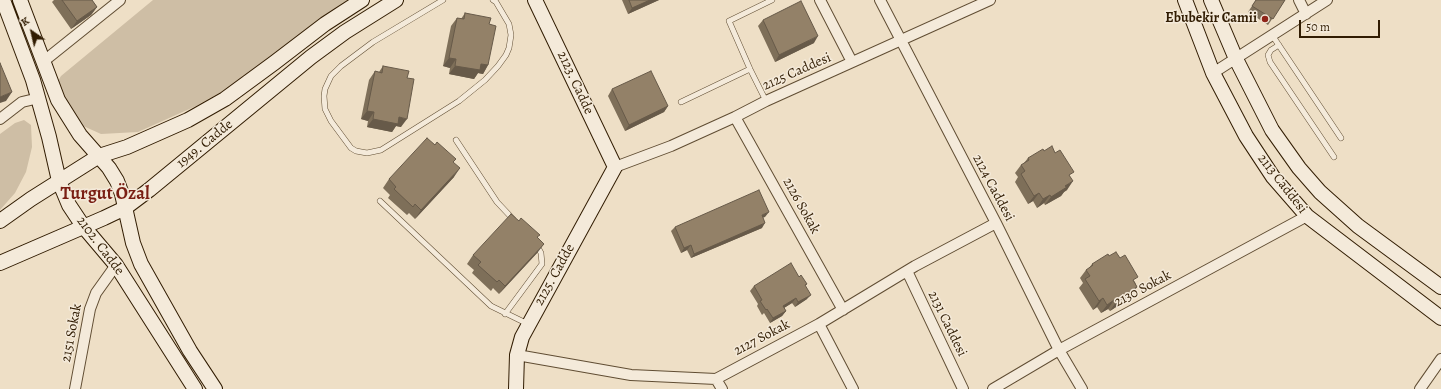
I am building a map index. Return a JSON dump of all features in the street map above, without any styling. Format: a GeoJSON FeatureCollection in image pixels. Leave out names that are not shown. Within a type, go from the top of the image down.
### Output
{"type":"FeatureCollection","features":[{"type":"Feature","properties":{"kind":"street","name":"2102. Cadde"},"geometry":{"type":"LineString","coordinates":[[3,0],[34,80],[59,181],[69,205],[83,226],[116,265],[195,389]]}},
{"type":"Feature","properties":{"kind":"street","name":"2102. Cadde"},"geometry":{"type":"LineString","coordinates":[[20,0],[58,100],[80,135],[109,168],[117,181],[122,194],[133,243],[141,264],[190,351],[215,389]]}},
{"type":"Feature","properties":{"kind":"street"},"geometry":{"type":"LineString","coordinates":[[44,61],[120,0]]}},
{"type":"Feature","properties":{"kind":"street","name":"1949. Cadde"},"geometry":{"type":"LineString","coordinates":[[0,221],[99,156],[127,147],[188,120],[225,99],[325,24],[362,0]]}},
{"type":"Feature","properties":{"kind":"street","name":"1949. Cadde"},"geometry":{"type":"LineString","coordinates":[[0,263],[125,208],[311,57],[345,32],[396,0]]}},
{"type":"Feature","properties":{"kind":"street","name":"2123. Cadde"},"geometry":{"type":"LineString","coordinates":[[535,0],[614,167]]}},
{"type":"Feature","properties":{"kind":"street"},"geometry":{"type":"LineString","coordinates":[[820,0],[852,62]]}},
{"type":"Feature","properties":{"kind":"street","name":"2124 Caddesi"},"geometry":{"type":"LineString","coordinates":[[880,0],[996,223],[1059,350],[1082,389]]}},
{"type":"Feature","properties":{"kind":"street","name":"2125 Caddesi"},"geometry":{"type":"LineString","coordinates":[[614,167],[671,146],[766,101],[990,0]]}},
{"type":"Feature","properties":{"kind":"street","name":"2113 Caddesi"},"geometry":{"type":"LineString","coordinates":[[1186,0],[1213,73],[1246,136],[1273,177],[1307,216],[1441,318]]}},
{"type":"Feature","properties":{"kind":"street","name":"2113 Caddesi"},"geometry":{"type":"LineString","coordinates":[[1211,0],[1236,59],[1272,130],[1299,168],[1320,192],[1358,226],[1441,287]]}},
{"type":"Feature","properties":{"kind":"street"},"geometry":{"type":"LineString","coordinates":[[1299,0],[1306,14]]}},
{"type":"Feature","properties":{"kind":"street"},"geometry":{"type":"LineString","coordinates":[[1213,73],[1327,0]]}},
{"type":"Feature","properties":{"kind":"street"},"geometry":{"type":"LineString","coordinates":[[0,120],[22,102],[39,98]]}},
{"type":"Feature","properties":{"kind":"street","name":"2126 Sokak"},"geometry":{"type":"LineString","coordinates":[[735,117],[843,310]]}},
{"type":"Feature","properties":{"kind":"street","name":"2125. Cadde"},"geometry":{"type":"LineString","coordinates":[[516,389],[517,355],[522,337],[614,167]]}},
{"type":"Feature","properties":{"kind":"street","name":"2130 Sokak"},"geometry":{"type":"LineString","coordinates":[[993,389],[1059,350],[1307,216]]}},
{"type":"Feature","properties":{"kind":"street","name":"2127 Sokak"},"geometry":{"type":"LineString","coordinates":[[716,379],[819,324],[907,271],[996,223]]}},
{"type":"Feature","properties":{"kind":"street","name":"2151 Sokak"},"geometry":{"type":"LineString","coordinates":[[75,389],[90,309],[96,293],[116,265]]}},
{"type":"Feature","properties":{"kind":"street","name":"2131 Caddesi"},"geometry":{"type":"LineString","coordinates":[[907,271],[963,389]]}},
{"type":"Feature","properties":{"kind":"street"},"geometry":{"type":"LineString","coordinates":[[819,324],[854,389]]}},
{"type":"Feature","properties":{"kind":"street"},"geometry":{"type":"LineString","coordinates":[[517,355],[631,375],[716,379],[722,389]]}},
{"type":"Feature","properties":{"kind":"street"},"geometry":{"type":"LineString","coordinates":[[1420,389],[1441,359]]}},
{"type":"Feature","properties":{"kind":"lane"},"geometry":{"type":"LineString","coordinates":[[443,0],[373,42],[341,66],[331,76],[325,89],[325,109],[331,121],[351,148],[356,151],[367,153],[374,152],[387,146],[459,101],[471,92],[498,66],[509,48],[511,35],[509,24],[497,1]]}},
{"type":"Feature","properties":{"kind":"lane"},"geometry":{"type":"LineString","coordinates":[[766,101],[729,21],[772,0]]}},
{"type":"Feature","properties":{"kind":"lane"},"geometry":{"type":"LineString","coordinates":[[1272,36],[1341,138]]}},
{"type":"Feature","properties":{"kind":"lane"},"geometry":{"type":"LineString","coordinates":[[1279,45],[1271,50],[1268,55],[1270,62],[1334,157]]}},
{"type":"Feature","properties":{"kind":"lane"},"geometry":{"type":"LineString","coordinates":[[681,102],[750,69]]}},
{"type":"Feature","properties":{"kind":"lane"},"geometry":{"type":"LineString","coordinates":[[456,140],[497,202],[518,224]]}},
{"type":"Feature","properties":{"kind":"lane"},"geometry":{"type":"LineString","coordinates":[[380,201],[491,306],[528,324]]}},
{"type":"Feature","properties":{"kind":"lane"},"geometry":{"type":"LineString","coordinates":[[505,314],[542,264],[541,253],[533,241]]}},
{"type":"Feature","properties":{"kind":"shaded area"},"geometry":{"type":"Polygon","coordinates":[[[153,0],[351,0],[239,82],[196,106],[138,132],[101,134],[81,125],[55,86],[61,76],[153,0]]]}},
{"type":"Feature","properties":{"kind":"shaded area"},"geometry":{"type":"Polygon","coordinates":[[[24,120],[31,125],[32,147],[26,172],[15,193],[0,210],[0,134],[15,123],[24,120]]]}},
{"type":"Feature","properties":{"kind":"building"},"geometry":{"type":"Polygon","coordinates":[[[62,0],[92,0],[97,7],[77,21],[62,0]]]}},
{"type":"Feature","properties":{"kind":"building"},"geometry":{"type":"Polygon","coordinates":[[[629,0],[650,0],[632,8],[629,0]]]}},
{"type":"Feature","properties":{"kind":"building","name":"Ebubekir Camii"},"geometry":{"type":"Polygon","coordinates":[[[1256,0],[1285,0],[1273,19],[1252,6],[1256,0]]]}},
{"type":"Feature","properties":{"kind":"building"},"geometry":{"type":"Polygon","coordinates":[[[801,1],[818,36],[779,55],[763,20],[801,1]]]}},
{"type":"Feature","properties":{"kind":"building"},"geometry":{"type":"Polygon","coordinates":[[[465,13],[491,18],[489,24],[496,26],[488,65],[481,64],[480,70],[455,66],[456,59],[449,58],[457,18],[464,19],[465,13]]]}},
{"type":"Feature","properties":{"kind":"building"},"geometry":{"type":"Polygon","coordinates":[[[0,63],[12,92],[0,97],[0,63]]]}},
{"type":"Feature","properties":{"kind":"building"},"geometry":{"type":"Polygon","coordinates":[[[383,66],[409,71],[407,78],[414,79],[407,119],[399,117],[398,124],[373,119],[374,112],[367,111],[375,71],[382,73],[383,66]]]}},
{"type":"Feature","properties":{"kind":"building"},"geometry":{"type":"Polygon","coordinates":[[[651,71],[668,106],[629,125],[612,89],[651,71]]]}},
{"type":"Feature","properties":{"kind":"building"},"geometry":{"type":"Polygon","coordinates":[[[427,138],[435,145],[437,142],[456,159],[453,162],[460,168],[421,210],[415,204],[413,207],[394,189],[396,187],[389,179],[427,138]]]}},
{"type":"Feature","properties":{"kind":"building"},"geometry":{"type":"Polygon","coordinates":[[[1052,146],[1055,153],[1060,150],[1074,172],[1069,175],[1073,181],[1065,186],[1067,187],[1051,197],[1050,195],[1043,199],[1039,193],[1034,196],[1021,174],[1025,171],[1021,165],[1029,160],[1028,158],[1043,149],[1044,151],[1052,146]]]}},
{"type":"Feature","properties":{"kind":"building"},"geometry":{"type":"Polygon","coordinates":[[[759,190],[769,212],[762,215],[765,223],[694,254],[691,245],[684,248],[675,227],[759,190]]]}},
{"type":"Feature","properties":{"kind":"building"},"geometry":{"type":"Polygon","coordinates":[[[511,214],[519,221],[521,218],[540,235],[537,237],[544,244],[505,286],[499,280],[497,282],[478,265],[481,262],[473,255],[511,214]]]}},
{"type":"Feature","properties":{"kind":"building"},"geometry":{"type":"Polygon","coordinates":[[[1116,252],[1120,258],[1125,255],[1138,277],[1133,280],[1137,287],[1130,291],[1131,293],[1116,302],[1114,300],[1107,305],[1103,298],[1099,301],[1085,279],[1090,276],[1086,270],[1093,265],[1092,264],[1108,254],[1109,256],[1116,252]]]}},
{"type":"Feature","properties":{"kind":"building"},"geometry":{"type":"Polygon","coordinates":[[[791,263],[799,277],[801,275],[807,284],[805,285],[811,295],[798,302],[796,298],[783,306],[786,311],[773,318],[760,301],[762,300],[754,286],[791,263]]]}},
{"type":"Feature","properties":{"kind":"place","name":"Ebubekir Camii"},"geometry":{"type":"Point","coordinates":[1265,19]}},
{"type":"Feature","properties":{"kind":"district","name":"Turgut Özal"},"geometry":{"type":"Point","coordinates":[105,195]}}]}
